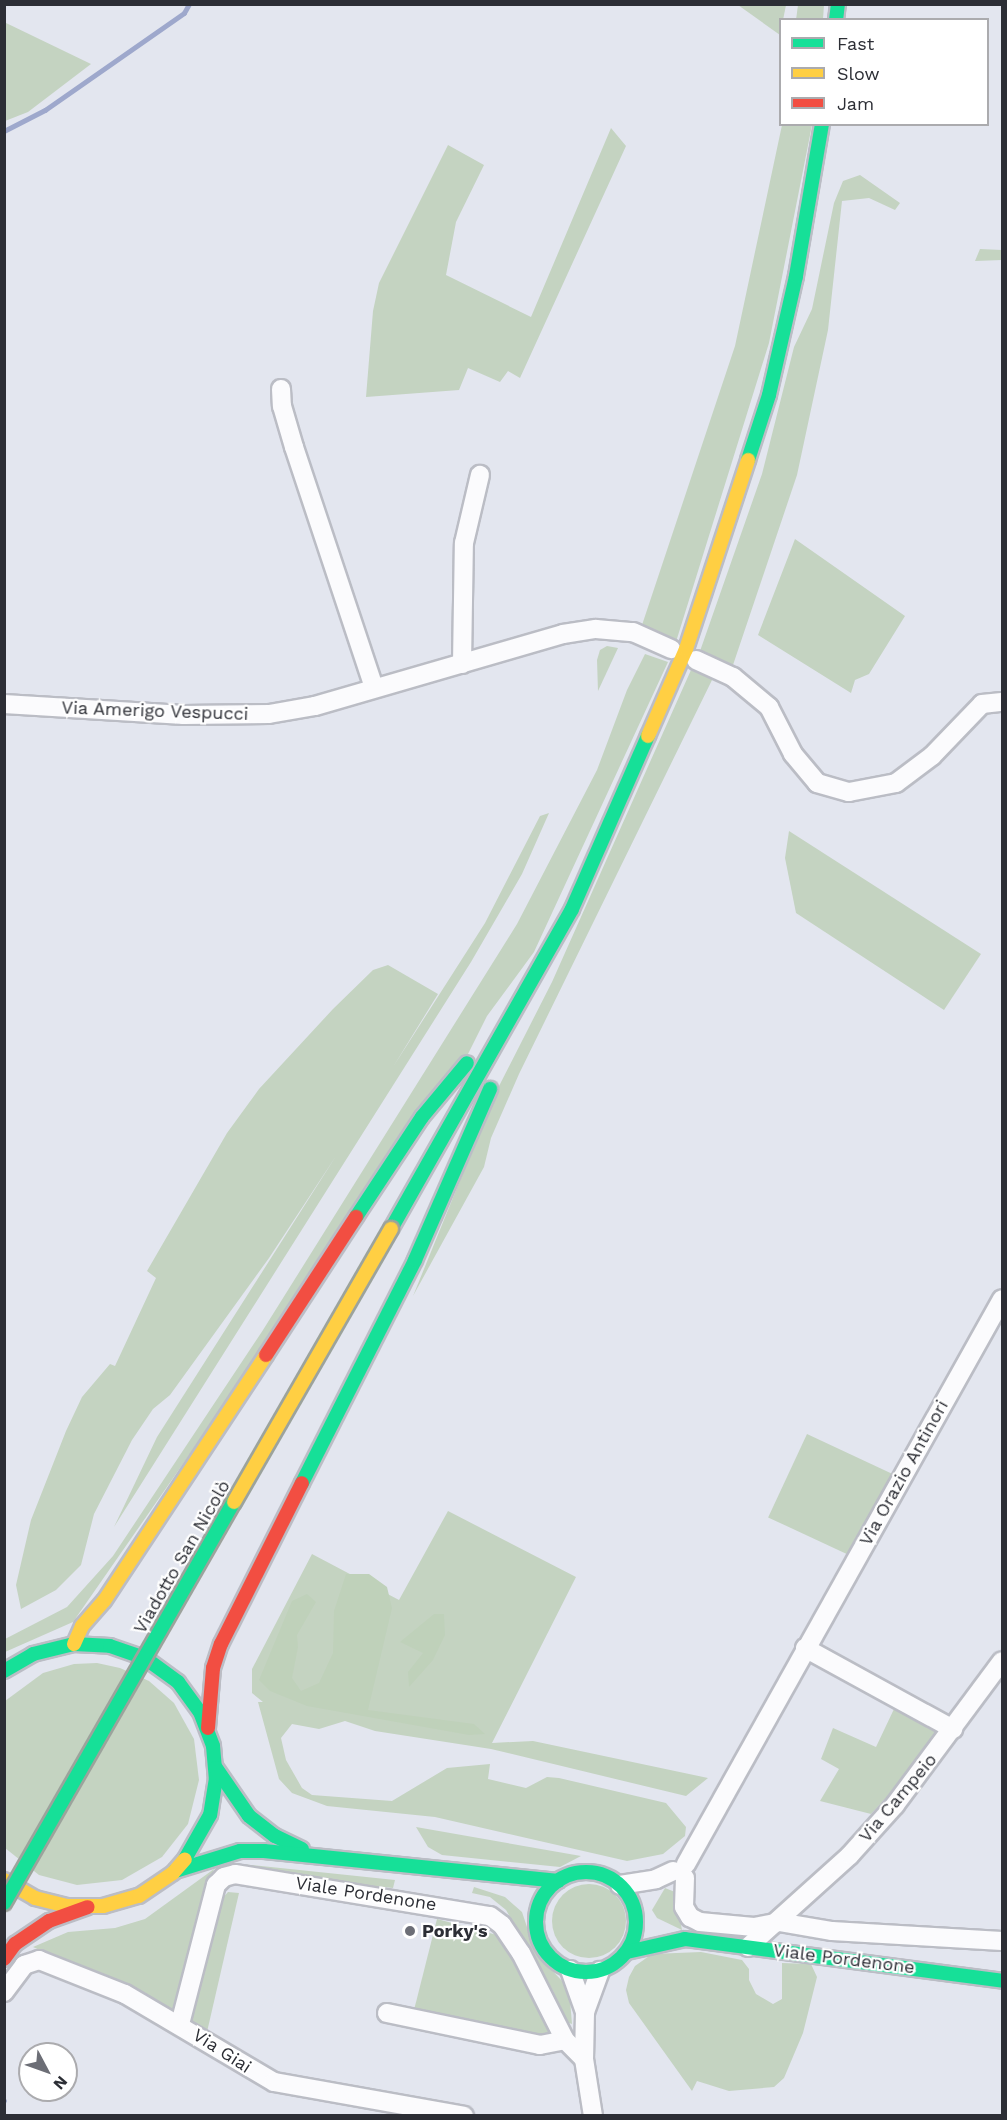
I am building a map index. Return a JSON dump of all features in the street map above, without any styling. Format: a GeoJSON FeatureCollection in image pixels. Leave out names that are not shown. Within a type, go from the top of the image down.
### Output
{"type":"FeatureCollection","features":[{"type":"Feature","properties":{"kind":"main road","name":"Viadotto San Nicolò"},"geometry":{"type":"LineString","coordinates":[[4,1903],[572,909],[686,649],[730,522],[774,373],[796,276],[822,126]]}},
{"type":"Feature","properties":{"kind":"main road"},"geometry":{"type":"LineString","coordinates":[[74,1644],[82,1626],[104,1601],[422,1117],[474,1056],[500,1014],[528,987]]}},
{"type":"Feature","properties":{"kind":"main road"},"geometry":{"type":"LineString","coordinates":[[208,1728],[213,1668],[221,1644],[443,1202],[522,1020],[528,987]]}},
{"type":"Feature","properties":{"kind":"main road","name":"Viale Pordenone"},"geometry":{"type":"LineString","coordinates":[[4,1671],[33,1654],[74,1644],[119,1648],[155,1664],[188,1692],[208,1728],[216,1768],[207,1824],[194,1848],[176,1871]]}},
{"type":"Feature","properties":{"kind":"main road","name":"Viale Pordenone"},"geometry":{"type":"LineString","coordinates":[[216,1768],[249,1816],[275,1836],[310,1853]]}},
{"type":"Feature","properties":{"kind":"main road","name":"Viale Pordenone"},"geometry":{"type":"LineString","coordinates":[[4,1880],[44,1901],[88,1907],[139,1896],[176,1871],[240,1851],[310,1853],[558,1881],[573,1874],[591,1872],[620,1885],[635,1910],[655,1926],[685,1939],[1002,1981]]}},
{"type":"Feature","properties":{"kind":"main road","name":"Viale Pordenone"},"geometry":{"type":"LineString","coordinates":[[479,1873],[512,1892]]}},
{"type":"Feature","properties":{"kind":"main road"},"geometry":{"type":"LineString","coordinates":[[558,1881],[541,1900],[536,1915],[537,1932],[543,1949],[556,1963],[570,1970],[600,1971]]}},
{"type":"Feature","properties":{"kind":"main road"},"geometry":{"type":"LineString","coordinates":[[525,1902],[536,1915]]}},
{"type":"Feature","properties":{"kind":"main road"},"geometry":{"type":"LineString","coordinates":[[4,1959],[15,1944],[40,1926],[88,1907]]}},
{"type":"Feature","properties":{"kind":"main road"},"geometry":{"type":"LineString","coordinates":[[627,1952],[636,1931],[635,1910]]}},
{"type":"Feature","properties":{"kind":"main road","name":"Viale Pordenone"},"geometry":{"type":"LineString","coordinates":[[600,1971],[627,1952],[685,1939]]}},
{"type":"Feature","properties":{"kind":"street"},"geometry":{"type":"LineString","coordinates":[[281,389],[294,447],[374,687]]}},
{"type":"Feature","properties":{"kind":"street"},"geometry":{"type":"LineString","coordinates":[[462,664],[464,543],[480,475]]}},
{"type":"Feature","properties":{"kind":"street","name":"Via Amerigo Vespucci"},"geometry":{"type":"LineString","coordinates":[[4,704],[184,715],[269,714],[315,706],[562,634],[596,629],[633,632],[671,648]]}},
{"type":"Feature","properties":{"kind":"street"},"geometry":{"type":"LineString","coordinates":[[696,660],[733,677],[770,707],[793,754],[817,783],[849,792],[896,783],[932,756],[982,704],[1002,702]]}},
{"type":"Feature","properties":{"kind":"street","name":"Via Orazio Antinori"},"geometry":{"type":"LineString","coordinates":[[681,1871],[1002,1299]]}},
{"type":"Feature","properties":{"kind":"street"},"geometry":{"type":"LineString","coordinates":[[805,1648],[953,1729]]}},
{"type":"Feature","properties":{"kind":"street","name":"Via Campeio"},"geometry":{"type":"LineString","coordinates":[[748,1947],[774,1926],[895,1805],[1002,1661]]}},
{"type":"Feature","properties":{"kind":"street"},"geometry":{"type":"LineString","coordinates":[[620,1885],[681,1871],[682,1901],[694,1920],[754,1927],[774,1926],[1002,1941]]}},
{"type":"Feature","properties":{"kind":"street","name":"Viale Pordenone"},"geometry":{"type":"LineString","coordinates":[[180,2024],[216,1885],[224,1877],[235,1874],[490,1916],[502,1925],[521,1953],[565,2040],[584,2059]]}},
{"type":"Feature","properties":{"kind":"street"},"geometry":{"type":"LineString","coordinates":[[774,1926],[767,1939],[775,1951]]}},
{"type":"Feature","properties":{"kind":"street","name":"Via Giai"},"geometry":{"type":"LineString","coordinates":[[4,1992],[24,1965],[39,1960],[125,1994],[180,2024],[238,2063],[288,2086],[464,2115]]}},
{"type":"Feature","properties":{"kind":"street"},"geometry":{"type":"LineString","coordinates":[[570,1970],[585,2012]]}},
{"type":"Feature","properties":{"kind":"street"},"geometry":{"type":"LineString","coordinates":[[593,2115],[584,2059],[585,2012],[600,1971]]}},
{"type":"Feature","properties":{"kind":"street"},"geometry":{"type":"LineString","coordinates":[[387,2013],[540,2045],[565,2040]]}},
{"type":"Feature","properties":{"kind":"green space"},"geometry":{"type":"Polygon","coordinates":[[[738,5],[786,5],[783,18],[779,18],[779,34],[738,5]]]}},
{"type":"Feature","properties":{"kind":"green space"},"geometry":{"type":"Polygon","coordinates":[[[798,5],[824,5],[823,18],[796,18],[798,5]]]}},
{"type":"Feature","properties":{"kind":"green space"},"geometry":{"type":"Polygon","coordinates":[[[4,22],[91,64],[28,112],[5,121],[4,22]]]}},
{"type":"Feature","properties":{"kind":"green space"},"geometry":{"type":"Polygon","coordinates":[[[782,126],[812,126],[769,343],[675,645],[640,631],[735,346],[782,126]]]}},
{"type":"Feature","properties":{"kind":"green space"},"geometry":{"type":"Polygon","coordinates":[[[611,128],[626,146],[520,378],[508,371],[500,382],[468,368],[459,390],[366,397],[373,311],[379,283],[448,145],[484,165],[456,222],[446,275],[531,317],[611,128]]]}},
{"type":"Feature","properties":{"kind":"green space"},"geometry":{"type":"Polygon","coordinates":[[[860,175],[900,203],[895,210],[869,198],[842,201],[828,330],[797,475],[733,665],[722,663],[699,654],[762,474],[794,347],[812,309],[834,203],[843,181],[860,175]]]}},
{"type":"Feature","properties":{"kind":"green space"},"geometry":{"type":"Polygon","coordinates":[[[980,249],[1002,250],[1002,260],[975,261],[980,249]]]}},
{"type":"Feature","properties":{"kind":"green space"},"geometry":{"type":"Polygon","coordinates":[[[795,539],[905,616],[869,674],[855,680],[851,693],[758,635],[795,539]]]}},
{"type":"Feature","properties":{"kind":"green space"},"geometry":{"type":"Polygon","coordinates":[[[607,646],[618,648],[598,691],[597,660],[600,650],[607,646]]]}},
{"type":"Feature","properties":{"kind":"green space"},"geometry":{"type":"Polygon","coordinates":[[[645,654],[668,662],[534,952],[487,1016],[468,1054],[73,1622],[5,1652],[5,1639],[67,1607],[113,1556],[263,1330],[517,924],[597,770],[627,690],[645,654]]]}},
{"type":"Feature","properties":{"kind":"green space"},"geometry":{"type":"Polygon","coordinates":[[[691,670],[713,678],[519,1074],[491,1138],[484,1167],[413,1296],[496,1092],[552,982],[691,670]]]}},
{"type":"Feature","properties":{"kind":"green space"},"geometry":{"type":"Polygon","coordinates":[[[549,813],[522,874],[471,962],[114,1527],[157,1437],[336,1156],[269,1258],[170,1395],[153,1409],[132,1440],[94,1514],[81,1565],[56,1590],[21,1609],[16,1585],[31,1520],[66,1431],[82,1397],[110,1364],[115,1366],[156,1278],[147,1271],[227,1133],[259,1089],[333,1009],[373,970],[388,965],[438,994],[393,1067],[485,923],[540,816],[549,813]]]}},
{"type":"Feature","properties":{"kind":"green space"},"geometry":{"type":"Polygon","coordinates":[[[789,831],[981,954],[944,1010],[796,913],[785,858],[789,831]]]}},
{"type":"Feature","properties":{"kind":"green space"},"geometry":{"type":"Polygon","coordinates":[[[807,1434],[893,1474],[854,1558],[768,1517],[807,1434]]]}},
{"type":"Feature","properties":{"kind":"green space"},"geometry":{"type":"Polygon","coordinates":[[[448,1511],[576,1577],[492,1743],[533,1741],[708,1778],[686,1796],[491,1749],[375,1731],[345,1721],[319,1729],[292,1724],[281,1738],[286,1760],[302,1788],[312,1795],[392,1801],[447,1768],[490,1764],[488,1779],[526,1788],[547,1777],[559,1778],[666,1803],[686,1827],[685,1836],[663,1854],[627,1861],[435,1817],[327,1806],[292,1793],[279,1779],[258,1702],[263,1702],[252,1693],[252,1669],[312,1554],[399,1600],[448,1511]]]}},
{"type":"Feature","properties":{"kind":"green space"},"geometry":{"type":"Polygon","coordinates":[[[346,1574],[369,1574],[387,1587],[392,1608],[368,1710],[474,1724],[485,1734],[469,1735],[307,1706],[270,1691],[259,1680],[292,1601],[307,1594],[316,1602],[297,1635],[298,1647],[292,1678],[301,1691],[319,1683],[333,1653],[334,1611],[346,1574]]]}},
{"type":"Feature","properties":{"kind":"green space"},"geometry":{"type":"Polygon","coordinates":[[[434,1614],[444,1614],[445,1635],[433,1660],[409,1687],[408,1672],[423,1653],[400,1642],[434,1614]]]}},
{"type":"Feature","properties":{"kind":"green space"},"geometry":{"type":"Polygon","coordinates":[[[97,1663],[120,1668],[149,1681],[174,1703],[194,1739],[199,1780],[188,1824],[162,1857],[122,1880],[77,1885],[39,1875],[5,1848],[5,1701],[43,1673],[74,1664],[97,1663]]]}},
{"type":"Feature","properties":{"kind":"green space"},"geometry":{"type":"Polygon","coordinates":[[[894,1709],[943,1736],[871,1814],[820,1801],[839,1769],[821,1759],[833,1728],[876,1747],[894,1709]]]}},
{"type":"Feature","properties":{"kind":"green space"},"geometry":{"type":"Polygon","coordinates":[[[416,1827],[581,1856],[560,1867],[442,1855],[428,1847],[416,1827]]]}},
{"type":"Feature","properties":{"kind":"green space"},"geometry":{"type":"Polygon","coordinates":[[[242,1864],[395,1880],[393,1888],[231,1870],[242,1864]]]}},
{"type":"Feature","properties":{"kind":"green space"},"geometry":{"type":"Polygon","coordinates":[[[214,1869],[177,2005],[171,2010],[33,1947],[68,1932],[115,1928],[145,1919],[214,1869]]]}},
{"type":"Feature","properties":{"kind":"green space"},"geometry":{"type":"Polygon","coordinates":[[[589,1884],[610,1890],[620,1900],[626,1921],[620,1942],[610,1952],[589,1958],[568,1952],[558,1942],[552,1921],[558,1900],[568,1890],[589,1884]]]}},
{"type":"Feature","properties":{"kind":"green space"},"geometry":{"type":"Polygon","coordinates":[[[474,1887],[505,1897],[522,1912],[536,1954],[569,1988],[572,2024],[566,2022],[553,1991],[506,1910],[490,1897],[472,1893],[474,1887]]]}},
{"type":"Feature","properties":{"kind":"green space"},"geometry":{"type":"Polygon","coordinates":[[[665,1888],[675,1892],[682,1930],[657,1918],[652,1910],[665,1888]]]}},
{"type":"Feature","properties":{"kind":"green space"},"geometry":{"type":"Polygon","coordinates":[[[228,1892],[239,1893],[207,2032],[191,2022],[218,1903],[228,1892]]]}},
{"type":"Feature","properties":{"kind":"green space"},"geometry":{"type":"Polygon","coordinates":[[[437,1919],[497,1935],[527,1981],[553,2038],[413,2014],[437,1919]]]}},
{"type":"Feature","properties":{"kind":"green space"},"geometry":{"type":"Polygon","coordinates":[[[701,1952],[742,1960],[749,1969],[749,1980],[756,1994],[773,2004],[782,1999],[782,1963],[811,1964],[817,1977],[803,2033],[784,2078],[774,2087],[729,2091],[697,2081],[692,2091],[629,2003],[626,1990],[635,1966],[652,1954],[701,1952]]]}},
{"type":"Feature","properties":{"kind":"waterway"},"geometry":{"type":"LineString","coordinates":[[4,131],[45,110],[184,13],[189,4]]}},
{"type":"Feature","properties":{"kind":"traffic: fast"},"geometry":{"type":"LineString","coordinates":[[836,18],[838,4]]}},
{"type":"Feature","properties":{"kind":"traffic: fast"},"geometry":{"type":"LineString","coordinates":[[748,460],[769,395],[796,276],[822,126]]}},
{"type":"Feature","properties":{"kind":"traffic: fast"},"geometry":{"type":"LineString","coordinates":[[391,1229],[572,909],[648,736]]}},
{"type":"Feature","properties":{"kind":"traffic: fast"},"geometry":{"type":"LineString","coordinates":[[356,1217],[422,1117],[467,1063]]}},
{"type":"Feature","properties":{"kind":"traffic: fast"},"geometry":{"type":"LineString","coordinates":[[302,1483],[415,1260],[490,1089]]}},
{"type":"Feature","properties":{"kind":"traffic: fast"},"geometry":{"type":"LineString","coordinates":[[4,1903],[234,1502]]}},
{"type":"Feature","properties":{"kind":"traffic: fast"},"geometry":{"type":"LineString","coordinates":[[4,1671],[33,1654],[74,1644],[110,1646],[145,1658],[178,1682],[200,1712],[213,1746],[216,1778],[210,1815],[185,1859]]}},
{"type":"Feature","properties":{"kind":"traffic: fast"},"geometry":{"type":"LineString","coordinates":[[216,1768],[249,1816],[275,1836],[302,1849]]}},
{"type":"Feature","properties":{"kind":"traffic: fast"},"geometry":{"type":"LineString","coordinates":[[175,1871],[240,1851],[264,1851],[558,1881]]}},
{"type":"Feature","properties":{"kind":"traffic: fast"},"geometry":{"type":"LineString","coordinates":[[586,1872],[605,1876],[622,1886],[632,1903],[636,1922],[632,1941],[622,1958],[605,1968],[586,1972],[567,1968],[550,1958],[540,1941],[536,1922],[540,1903],[550,1886],[567,1876],[586,1872]]}},
{"type":"Feature","properties":{"kind":"traffic: fast"},"geometry":{"type":"LineString","coordinates":[[627,1952],[685,1939],[1002,1981]]}},
{"type":"Feature","properties":{"kind":"traffic: slow"},"geometry":{"type":"LineString","coordinates":[[648,736],[686,649],[748,460]]}},
{"type":"Feature","properties":{"kind":"traffic: slow"},"geometry":{"type":"LineString","coordinates":[[234,1502],[391,1229]]}},
{"type":"Feature","properties":{"kind":"traffic: slow"},"geometry":{"type":"LineString","coordinates":[[74,1644],[82,1626],[104,1601],[266,1355]]}},
{"type":"Feature","properties":{"kind":"traffic: slow"},"geometry":{"type":"LineString","coordinates":[[4,1880],[35,1898],[66,1906],[103,1906],[139,1896],[173,1873],[185,1859]]}},
{"type":"Feature","properties":{"kind":"traffic: jam"},"geometry":{"type":"LineString","coordinates":[[266,1355],[356,1217]]}},
{"type":"Feature","properties":{"kind":"traffic: jam"},"geometry":{"type":"LineString","coordinates":[[208,1728],[213,1668],[221,1644],[302,1483]]}},
{"type":"Feature","properties":{"kind":"traffic: jam"},"geometry":{"type":"LineString","coordinates":[[4,1959],[15,1944],[49,1921],[88,1907]]}},
{"type":"Feature","properties":{"kind":"place","name":"Porky's"},"geometry":{"type":"Point","coordinates":[410,1931]}}]}
